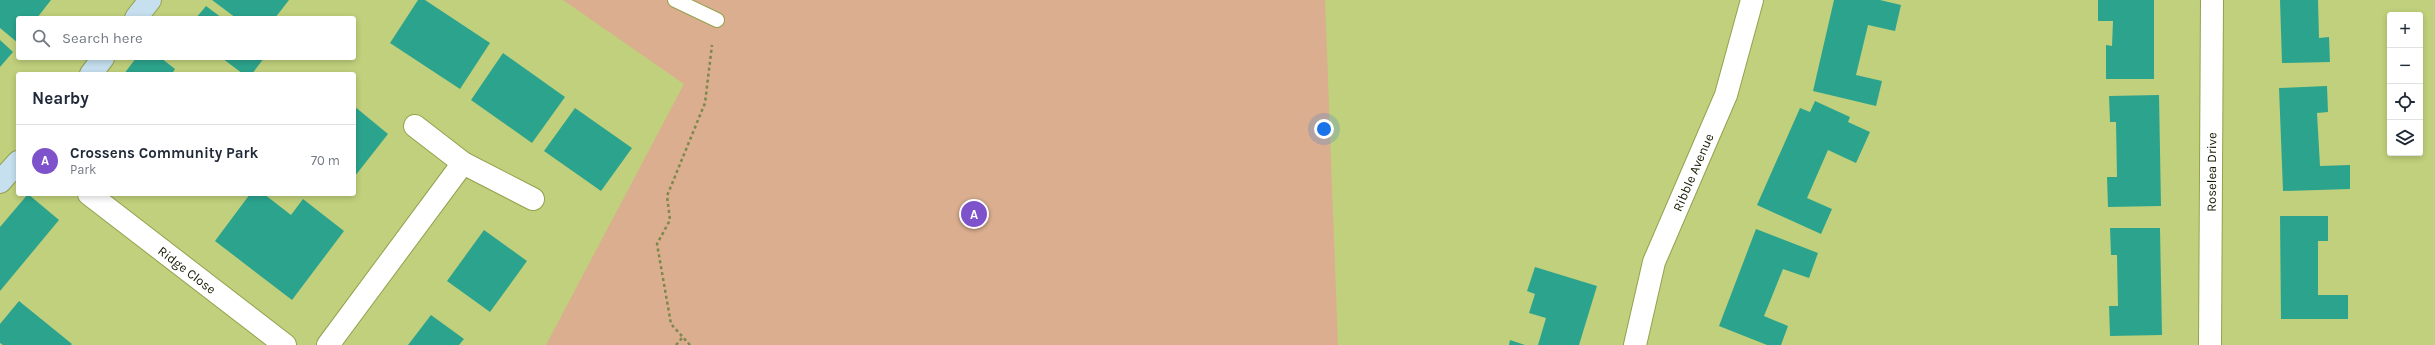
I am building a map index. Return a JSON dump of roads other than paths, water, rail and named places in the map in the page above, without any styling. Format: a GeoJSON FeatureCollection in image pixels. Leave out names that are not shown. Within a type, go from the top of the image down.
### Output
{"type":"FeatureCollection","features":[{"type":"Feature","properties":{"kind":"main road"},"geometry":{"type":"LineString","coordinates":[[138,16],[150,0]]}},
{"type":"Feature","properties":{"kind":"main road"},"geometry":{"type":"LineString","coordinates":[[93,72],[102,60]]}},
{"type":"Feature","properties":{"kind":"main road"},"geometry":{"type":"LineString","coordinates":[[0,182],[16,164]]}},
{"type":"Feature","properties":{"kind":"street","name":"Ribble Avenue"},"geometry":{"type":"LineString","coordinates":[[1635,345],[1654,262],[1726,96],[1752,0]]}},
{"type":"Feature","properties":{"kind":"street","name":"Roselea Drive"},"geometry":{"type":"LineString","coordinates":[[2210,345],[2212,0]]}},
{"type":"Feature","properties":{"kind":"street"},"geometry":{"type":"LineString","coordinates":[[415,126],[463,163],[533,199]]}},
{"type":"Feature","properties":{"kind":"street"},"geometry":{"type":"LineString","coordinates":[[328,345],[463,163]]}},
{"type":"Feature","properties":{"kind":"street","name":"Ridge Close"},"geometry":{"type":"LineString","coordinates":[[92,196],[285,345]]}},
{"type":"Feature","properties":{"kind":"lane"},"geometry":{"type":"LineString","coordinates":[[675,0],[717,20]]}},
{"type":"Feature","properties":{"kind":"place","name":"Crossens Community Park"},"geometry":{"type":"Point","coordinates":[974,214]}}]}
